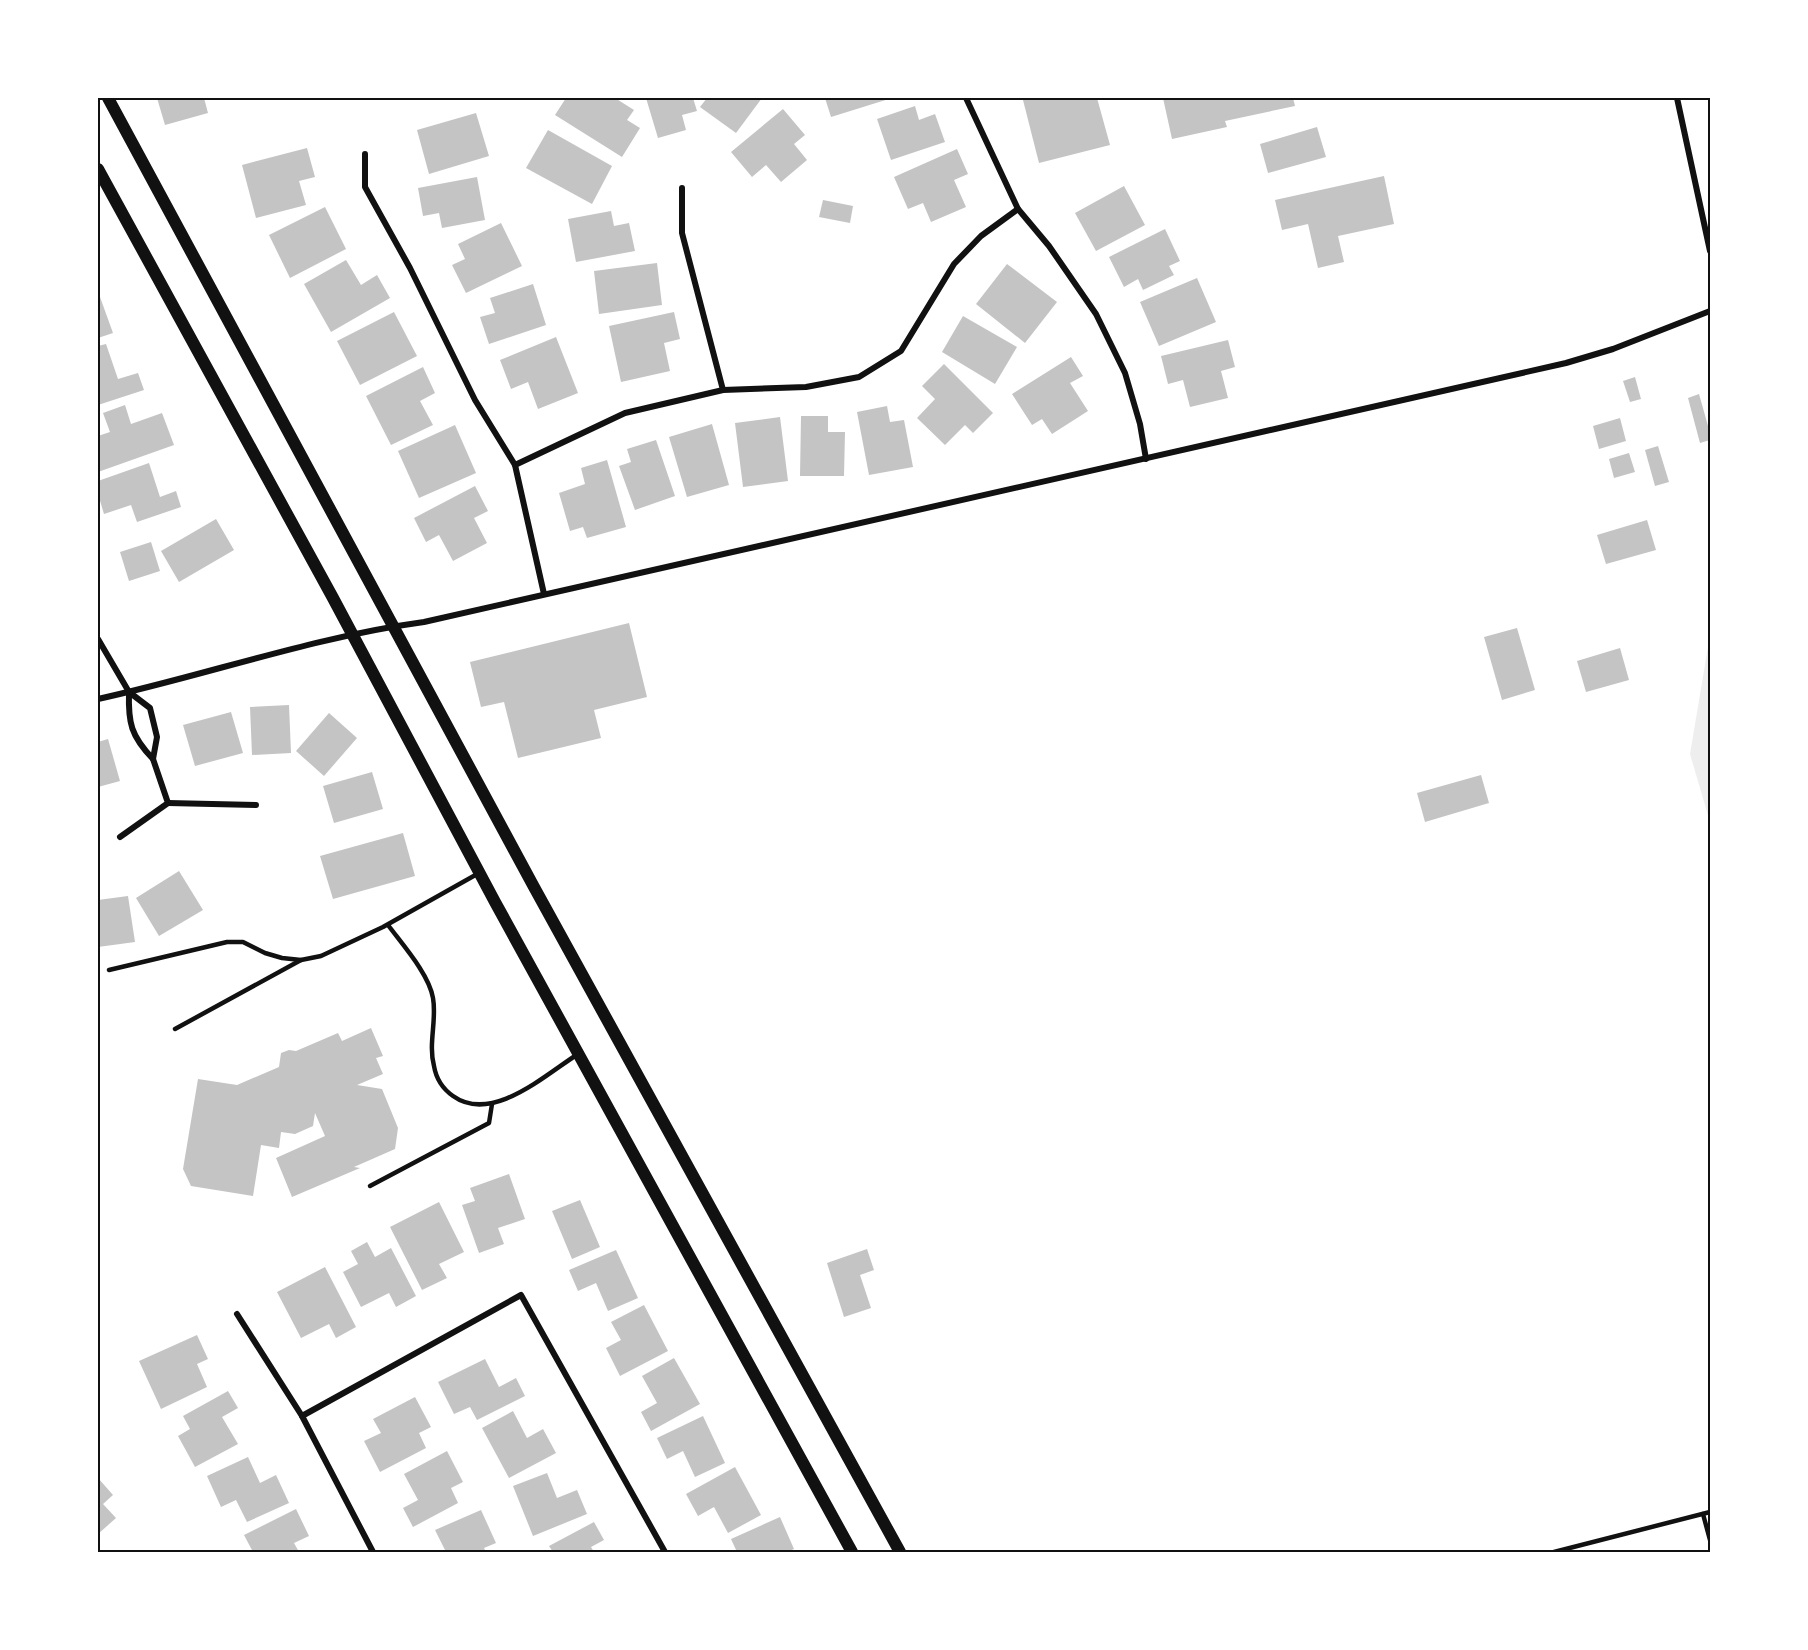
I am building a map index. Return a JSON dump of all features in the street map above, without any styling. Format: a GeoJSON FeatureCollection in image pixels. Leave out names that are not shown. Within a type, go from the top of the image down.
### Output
{"type":"FeatureCollection","features":[{"type":"Feature","properties":{"kind":"main road"},"geometry":{"type":"LineString","coordinates":[[108,98],[392,627],[900,1552]]}},
{"type":"Feature","properties":{"kind":"main road"},"geometry":{"type":"LineString","coordinates":[[98,169],[353,635],[479,873],[852,1552]]}},
{"type":"Feature","properties":{"kind":"street"},"geometry":{"type":"LineString","coordinates":[[966,98],[1018,209],[1049,246],[1096,314],[1125,373],[1140,424],[1146,459]]}},
{"type":"Feature","properties":{"kind":"street"},"geometry":{"type":"LineString","coordinates":[[1677,98],[1710,251]]}},
{"type":"Feature","properties":{"kind":"street"},"geometry":{"type":"LineString","coordinates":[[365,154],[365,187],[410,268],[475,399],[515,465],[544,594]]}},
{"type":"Feature","properties":{"kind":"street"},"geometry":{"type":"LineString","coordinates":[[682,188],[682,233],[723,390]]}},
{"type":"Feature","properties":{"kind":"street"},"geometry":{"type":"LineString","coordinates":[[515,465],[625,413],[723,390],[806,387],[859,377],[901,351],[954,264],[981,236],[1018,209]]}},
{"type":"Feature","properties":{"kind":"street"},"geometry":{"type":"LineString","coordinates":[[98,699],[353,635],[424,622],[1566,363],[1613,349],[1710,311]]}},
{"type":"Feature","properties":{"kind":"street"},"geometry":{"type":"LineString","coordinates":[[98,639],[129,692],[150,708],[157,737],[153,759]]}},
{"type":"Feature","properties":{"kind":"street"},"geometry":{"type":"LineString","coordinates":[[129,692],[129,713],[137,742],[153,759],[168,803]]}},
{"type":"Feature","properties":{"kind":"street"},"geometry":{"type":"LineString","coordinates":[[120,837],[168,803],[256,806]]}},
{"type":"Feature","properties":{"kind":"street"},"geometry":{"type":"LineString","coordinates":[[302,1416],[521,1295],[665,1552]]}},
{"type":"Feature","properties":{"kind":"street"},"geometry":{"type":"LineString","coordinates":[[237,1314],[302,1416],[373,1552]]}},
{"type":"Feature","properties":{"kind":"lane"},"geometry":{"type":"LineString","coordinates":[[176,1029],[302,960],[321,956],[388,924],[479,873]]}},
{"type":"Feature","properties":{"kind":"lane"},"geometry":{"type":"LineString","coordinates":[[388,924],[427,980],[433,998],[434,1067],[444,1090],[463,1103],[492,1104],[512,1097],[578,1054]]}},
{"type":"Feature","properties":{"kind":"lane"},"geometry":{"type":"LineString","coordinates":[[109,970],[227,942],[243,942],[265,954],[302,960]]}},
{"type":"Feature","properties":{"kind":"lane"},"geometry":{"type":"LineString","coordinates":[[370,1186],[489,1123],[492,1104]]}},
{"type":"Feature","properties":{"kind":"lane"},"geometry":{"type":"LineString","coordinates":[[1554,1552],[1710,1512]]}},
{"type":"Feature","properties":{"kind":"lane"},"geometry":{"type":"LineString","coordinates":[[1703,1514],[1710,1540]]}},
{"type":"Feature","properties":{"kind":"shaded area"},"geometry":{"type":"Polygon","coordinates":[[[1710,635],[1710,822],[1690,754],[1710,635]]]}},
{"type":"Feature","properties":{"kind":"building"},"geometry":{"type":"Polygon","coordinates":[[[157,98],[204,98],[208,113],[165,125],[157,98]]]}},
{"type":"Feature","properties":{"kind":"building"},"geometry":{"type":"Polygon","coordinates":[[[566,98],[615,98],[634,110],[627,120],[640,128],[622,157],[555,115],[566,98]]]}},
{"type":"Feature","properties":{"kind":"building"},"geometry":{"type":"Polygon","coordinates":[[[646,98],[693,98],[697,111],[682,115],[686,130],[658,138],[646,98]]]}},
{"type":"Feature","properties":{"kind":"building"},"geometry":{"type":"Polygon","coordinates":[[[707,98],[762,98],[736,133],[700,107],[707,98]]]}},
{"type":"Feature","properties":{"kind":"building"},"geometry":{"type":"Polygon","coordinates":[[[825,98],[892,98],[831,117],[825,98]]]}},
{"type":"Feature","properties":{"kind":"building"},"geometry":{"type":"Polygon","coordinates":[[[1097,98],[1110,145],[1039,163],[1023,100],[1097,98]]]}},
{"type":"Feature","properties":{"kind":"building"},"geometry":{"type":"Polygon","coordinates":[[[1163,98],[1293,98],[1295,106],[1225,121],[1227,127],[1172,139],[1163,98]]]}},
{"type":"Feature","properties":{"kind":"building"},"geometry":{"type":"Polygon","coordinates":[[[915,106],[919,120],[935,114],[945,142],[891,160],[877,119],[915,106]]]}},
{"type":"Feature","properties":{"kind":"building"},"geometry":{"type":"Polygon","coordinates":[[[783,109],[805,135],[794,144],[807,160],[781,182],[766,165],[752,177],[731,152],[783,109]]]}},
{"type":"Feature","properties":{"kind":"building"},"geometry":{"type":"Polygon","coordinates":[[[476,113],[489,156],[429,174],[417,130],[476,113]]]}},
{"type":"Feature","properties":{"kind":"building"},"geometry":{"type":"Polygon","coordinates":[[[1317,127],[1326,157],[1268,173],[1260,144],[1317,127]]]}},
{"type":"Feature","properties":{"kind":"building"},"geometry":{"type":"Polygon","coordinates":[[[548,130],[612,166],[592,204],[526,168],[548,130]]]}},
{"type":"Feature","properties":{"kind":"building"},"geometry":{"type":"Polygon","coordinates":[[[307,148],[315,177],[299,181],[306,205],[256,218],[242,165],[307,148]]]}},
{"type":"Feature","properties":{"kind":"building"},"geometry":{"type":"Polygon","coordinates":[[[957,149],[968,174],[954,180],[966,207],[931,222],[923,203],[908,209],[894,177],[957,149]]]}},
{"type":"Feature","properties":{"kind":"building"},"geometry":{"type":"Polygon","coordinates":[[[1384,176],[1394,224],[1338,236],[1344,262],[1318,268],[1308,224],[1282,230],[1275,200],[1384,176]]]}},
{"type":"Feature","properties":{"kind":"building"},"geometry":{"type":"Polygon","coordinates":[[[477,177],[485,220],[442,228],[439,213],[423,216],[418,188],[477,177]]]}},
{"type":"Feature","properties":{"kind":"building"},"geometry":{"type":"Polygon","coordinates":[[[1124,186],[1145,225],[1096,251],[1075,213],[1124,186]]]}},
{"type":"Feature","properties":{"kind":"building"},"geometry":{"type":"Polygon","coordinates":[[[823,200],[853,206],[850,223],[819,217],[823,200]]]}},
{"type":"Feature","properties":{"kind":"building"},"geometry":{"type":"Polygon","coordinates":[[[325,207],[346,249],[290,278],[269,235],[325,207]]]}},
{"type":"Feature","properties":{"kind":"building"},"geometry":{"type":"Polygon","coordinates":[[[611,211],[614,226],[629,223],[635,251],[576,262],[568,219],[611,211]]]}},
{"type":"Feature","properties":{"kind":"building"},"geometry":{"type":"Polygon","coordinates":[[[501,223],[522,266],[466,293],[452,265],[465,259],[458,244],[501,223]]]}},
{"type":"Feature","properties":{"kind":"building"},"geometry":{"type":"Polygon","coordinates":[[[1165,229],[1180,261],[1169,266],[1174,275],[1143,290],[1138,279],[1124,287],[1109,257],[1165,229]]]}},
{"type":"Feature","properties":{"kind":"building"},"geometry":{"type":"Polygon","coordinates":[[[346,260],[361,285],[377,275],[390,298],[331,332],[304,284],[346,260]]]}},
{"type":"Feature","properties":{"kind":"building"},"geometry":{"type":"Polygon","coordinates":[[[657,263],[662,305],[599,314],[594,271],[657,263]]]}},
{"type":"Feature","properties":{"kind":"building"},"geometry":{"type":"Polygon","coordinates":[[[1007,264],[1057,302],[1025,343],[976,304],[1007,264]]]}},
{"type":"Feature","properties":{"kind":"building"},"geometry":{"type":"Polygon","coordinates":[[[1197,278],[1216,322],[1159,346],[1140,302],[1197,278]]]}},
{"type":"Feature","properties":{"kind":"building"},"geometry":{"type":"Polygon","coordinates":[[[533,284],[546,325],[489,344],[480,317],[495,313],[490,298],[533,284]]]}},
{"type":"Feature","properties":{"kind":"building"},"geometry":{"type":"Polygon","coordinates":[[[100,297],[113,333],[98,338],[98,298],[100,297]]]}},
{"type":"Feature","properties":{"kind":"building"},"geometry":{"type":"Polygon","coordinates":[[[394,312],[417,356],[360,385],[337,341],[394,312]]]}},
{"type":"Feature","properties":{"kind":"building"},"geometry":{"type":"Polygon","coordinates":[[[674,312],[680,339],[664,343],[670,371],[621,382],[609,326],[674,312]]]}},
{"type":"Feature","properties":{"kind":"building"},"geometry":{"type":"Polygon","coordinates":[[[963,316],[1017,347],[995,384],[942,352],[963,316]]]}},
{"type":"Feature","properties":{"kind":"building"},"geometry":{"type":"Polygon","coordinates":[[[556,337],[578,393],[538,409],[528,382],[511,389],[500,360],[556,337]]]}},
{"type":"Feature","properties":{"kind":"building"},"geometry":{"type":"Polygon","coordinates":[[[1228,340],[1235,367],[1221,371],[1228,398],[1190,407],[1183,380],[1168,384],[1161,356],[1228,340]]]}},
{"type":"Feature","properties":{"kind":"building"},"geometry":{"type":"Polygon","coordinates":[[[106,344],[118,379],[138,373],[144,390],[98,405],[98,346],[106,344]]]}},
{"type":"Feature","properties":{"kind":"building"},"geometry":{"type":"Polygon","coordinates":[[[1071,357],[1083,376],[1070,383],[1088,411],[1052,434],[1042,419],[1032,425],[1012,394],[1071,357]]]}},
{"type":"Feature","properties":{"kind":"building"},"geometry":{"type":"Polygon","coordinates":[[[944,364],[993,413],[973,433],[965,425],[945,445],[917,418],[935,399],[922,386],[944,364]]]}},
{"type":"Feature","properties":{"kind":"building"},"geometry":{"type":"Polygon","coordinates":[[[423,367],[435,393],[420,401],[433,425],[391,445],[366,396],[423,367]]]}},
{"type":"Feature","properties":{"kind":"building"},"geometry":{"type":"Polygon","coordinates":[[[1635,377],[1641,399],[1630,402],[1623,381],[1635,377]]]}},
{"type":"Feature","properties":{"kind":"building"},"geometry":{"type":"Polygon","coordinates":[[[1699,394],[1710,433],[1710,440],[1700,443],[1688,398],[1699,394]]]}},
{"type":"Feature","properties":{"kind":"building"},"geometry":{"type":"Polygon","coordinates":[[[125,405],[131,424],[162,413],[174,445],[98,472],[98,436],[110,432],[103,413],[125,405]]]}},
{"type":"Feature","properties":{"kind":"building"},"geometry":{"type":"Polygon","coordinates":[[[887,406],[890,422],[904,420],[913,467],[869,475],[857,412],[887,406]]]}},
{"type":"Feature","properties":{"kind":"building"},"geometry":{"type":"Polygon","coordinates":[[[801,416],[828,416],[828,432],[845,432],[844,476],[800,476],[801,416]]]}},
{"type":"Feature","properties":{"kind":"building"},"geometry":{"type":"Polygon","coordinates":[[[780,417],[788,481],[743,487],[735,423],[780,417]]]}},
{"type":"Feature","properties":{"kind":"building"},"geometry":{"type":"Polygon","coordinates":[[[1620,418],[1626,441],[1599,449],[1593,426],[1620,418]]]}},
{"type":"Feature","properties":{"kind":"building"},"geometry":{"type":"Polygon","coordinates":[[[712,424],[729,485],[687,497],[669,437],[712,424]]]}},
{"type":"Feature","properties":{"kind":"building"},"geometry":{"type":"Polygon","coordinates":[[[455,425],[476,473],[419,498],[398,451],[455,425]]]}},
{"type":"Feature","properties":{"kind":"building"},"geometry":{"type":"Polygon","coordinates":[[[656,440],[675,496],[635,510],[619,466],[631,462],[627,449],[656,440]]]}},
{"type":"Feature","properties":{"kind":"building"},"geometry":{"type":"Polygon","coordinates":[[[1658,446],[1669,482],[1655,486],[1645,450],[1658,446]]]}},
{"type":"Feature","properties":{"kind":"building"},"geometry":{"type":"Polygon","coordinates":[[[1629,453],[1635,472],[1614,478],[1609,459],[1629,453]]]}},
{"type":"Feature","properties":{"kind":"building"},"geometry":{"type":"Polygon","coordinates":[[[607,460],[626,527],[587,538],[583,527],[570,531],[559,493],[585,484],[581,468],[607,460]]]}},
{"type":"Feature","properties":{"kind":"building"},"geometry":{"type":"Polygon","coordinates":[[[149,463],[160,497],[176,491],[181,507],[137,522],[131,505],[104,514],[98,494],[98,481],[149,463]]]}},
{"type":"Feature","properties":{"kind":"building"},"geometry":{"type":"Polygon","coordinates":[[[475,486],[488,511],[474,518],[487,543],[453,561],[439,535],[426,542],[414,518],[475,486]]]}},
{"type":"Feature","properties":{"kind":"building"},"geometry":{"type":"Polygon","coordinates":[[[216,519],[234,550],[179,582],[161,551],[216,519]]]}},
{"type":"Feature","properties":{"kind":"building"},"geometry":{"type":"Polygon","coordinates":[[[1647,520],[1656,550],[1606,564],[1597,535],[1647,520]]]}},
{"type":"Feature","properties":{"kind":"building"},"geometry":{"type":"Polygon","coordinates":[[[151,542],[160,571],[129,581],[120,552],[151,542]]]}},
{"type":"Feature","properties":{"kind":"building"},"geometry":{"type":"Polygon","coordinates":[[[629,623],[647,697],[594,710],[601,738],[518,758],[504,702],[481,707],[470,662],[629,623]]]}},
{"type":"Feature","properties":{"kind":"building"},"geometry":{"type":"Polygon","coordinates":[[[1517,628],[1535,690],[1502,700],[1484,637],[1517,628]]]}},
{"type":"Feature","properties":{"kind":"building"},"geometry":{"type":"Polygon","coordinates":[[[1620,648],[1629,680],[1586,692],[1577,661],[1620,648]]]}},
{"type":"Feature","properties":{"kind":"building"},"geometry":{"type":"Polygon","coordinates":[[[289,705],[291,753],[252,755],[250,707],[289,705]]]}},
{"type":"Feature","properties":{"kind":"building"},"geometry":{"type":"Polygon","coordinates":[[[231,712],[243,753],[195,766],[183,725],[231,712]]]}},
{"type":"Feature","properties":{"kind":"building"},"geometry":{"type":"Polygon","coordinates":[[[329,713],[357,738],[324,776],[296,751],[329,713]]]}},
{"type":"Feature","properties":{"kind":"building"},"geometry":{"type":"Polygon","coordinates":[[[108,739],[120,781],[98,787],[98,742],[108,739]]]}},
{"type":"Feature","properties":{"kind":"building"},"geometry":{"type":"Polygon","coordinates":[[[372,772],[383,809],[334,823],[323,786],[372,772]]]}},
{"type":"Feature","properties":{"kind":"building"},"geometry":{"type":"Polygon","coordinates":[[[1481,775],[1489,803],[1425,822],[1417,793],[1481,775]]]}},
{"type":"Feature","properties":{"kind":"building"},"geometry":{"type":"Polygon","coordinates":[[[403,833],[415,876],[333,899],[320,856],[403,833]]]}},
{"type":"Feature","properties":{"kind":"building"},"geometry":{"type":"Polygon","coordinates":[[[179,871],[203,910],[159,936],[136,898],[179,871]]]}},
{"type":"Feature","properties":{"kind":"building"},"geometry":{"type":"Polygon","coordinates":[[[128,896],[135,942],[98,947],[98,900],[128,896]]]}},
{"type":"Feature","properties":{"kind":"building"},"geometry":{"type":"Polygon","coordinates":[[[371,1028],[383,1056],[376,1058],[383,1074],[357,1085],[382,1089],[398,1128],[395,1149],[354,1167],[360,1168],[292,1197],[276,1158],[325,1136],[315,1113],[313,1126],[295,1134],[281,1132],[279,1148],[261,1145],[253,1196],[191,1186],[183,1169],[198,1079],[237,1085],[279,1067],[281,1053],[289,1050],[296,1051],[338,1033],[342,1041],[371,1028]]]}},
{"type":"Feature","properties":{"kind":"building"},"geometry":{"type":"Polygon","coordinates":[[[509,1174],[525,1219],[498,1228],[504,1244],[479,1253],[462,1205],[475,1201],[470,1188],[509,1174]]]}},
{"type":"Feature","properties":{"kind":"building"},"geometry":{"type":"Polygon","coordinates":[[[580,1200],[600,1247],[572,1259],[552,1211],[580,1200]]]}},
{"type":"Feature","properties":{"kind":"building"},"geometry":{"type":"Polygon","coordinates":[[[439,1202],[464,1252],[439,1264],[447,1278],[422,1290],[390,1227],[439,1202]]]}},
{"type":"Feature","properties":{"kind":"building"},"geometry":{"type":"Polygon","coordinates":[[[367,1242],[375,1257],[391,1248],[416,1296],[396,1307],[389,1293],[361,1307],[343,1272],[358,1264],[351,1251],[367,1242]]]}},
{"type":"Feature","properties":{"kind":"building"},"geometry":{"type":"Polygon","coordinates":[[[867,1249],[874,1270],[860,1275],[871,1308],[844,1317],[827,1263],[867,1249]]]}},
{"type":"Feature","properties":{"kind":"building"},"geometry":{"type":"Polygon","coordinates":[[[616,1250],[638,1298],[608,1311],[596,1283],[578,1291],[569,1270],[616,1250]]]}},
{"type":"Feature","properties":{"kind":"building"},"geometry":{"type":"Polygon","coordinates":[[[325,1267],[356,1327],[336,1338],[329,1324],[301,1338],[277,1292],[325,1267]]]}},
{"type":"Feature","properties":{"kind":"building"},"geometry":{"type":"Polygon","coordinates":[[[644,1305],[668,1351],[620,1376],[606,1348],[621,1340],[611,1322],[644,1305]]]}},
{"type":"Feature","properties":{"kind":"building"},"geometry":{"type":"Polygon","coordinates":[[[197,1335],[208,1359],[197,1364],[207,1387],[161,1409],[139,1361],[197,1335]]]}},
{"type":"Feature","properties":{"kind":"building"},"geometry":{"type":"Polygon","coordinates":[[[674,1358],[700,1404],[651,1431],[641,1412],[657,1403],[642,1376],[674,1358]]]}},
{"type":"Feature","properties":{"kind":"building"},"geometry":{"type":"Polygon","coordinates":[[[485,1359],[499,1387],[516,1378],[525,1396],[477,1420],[470,1407],[454,1414],[438,1382],[485,1359]]]}},
{"type":"Feature","properties":{"kind":"building"},"geometry":{"type":"Polygon","coordinates":[[[228,1391],[238,1408],[222,1417],[238,1444],[195,1467],[178,1436],[190,1429],[183,1416],[228,1391]]]}},
{"type":"Feature","properties":{"kind":"building"},"geometry":{"type":"Polygon","coordinates":[[[415,1397],[431,1427],[419,1433],[426,1448],[380,1472],[364,1441],[381,1433],[373,1419],[415,1397]]]}},
{"type":"Feature","properties":{"kind":"building"},"geometry":{"type":"Polygon","coordinates":[[[513,1411],[527,1438],[543,1429],[556,1453],[509,1478],[482,1428],[513,1411]]]}},
{"type":"Feature","properties":{"kind":"building"},"geometry":{"type":"Polygon","coordinates":[[[703,1416],[725,1463],[695,1477],[683,1451],[667,1459],[657,1438],[703,1416]]]}},
{"type":"Feature","properties":{"kind":"building"},"geometry":{"type":"Polygon","coordinates":[[[447,1451],[463,1482],[451,1488],[458,1503],[413,1527],[403,1508],[418,1500],[404,1474],[447,1451]]]}},
{"type":"Feature","properties":{"kind":"building"},"geometry":{"type":"Polygon","coordinates":[[[248,1457],[260,1483],[276,1475],[289,1503],[247,1522],[236,1500],[221,1507],[207,1476],[248,1457]]]}},
{"type":"Feature","properties":{"kind":"building"},"geometry":{"type":"Polygon","coordinates":[[[735,1467],[761,1515],[728,1533],[714,1507],[698,1516],[686,1494],[735,1467]]]}},
{"type":"Feature","properties":{"kind":"building"},"geometry":{"type":"Polygon","coordinates":[[[547,1473],[557,1498],[577,1490],[587,1514],[533,1536],[513,1486],[547,1473]]]}},
{"type":"Feature","properties":{"kind":"building"},"geometry":{"type":"Polygon","coordinates":[[[98,1478],[113,1495],[103,1504],[116,1518],[98,1534],[98,1478]]]}},
{"type":"Feature","properties":{"kind":"building"},"geometry":{"type":"Polygon","coordinates":[[[296,1509],[309,1536],[294,1543],[299,1552],[253,1552],[244,1535],[296,1509]]]}},
{"type":"Feature","properties":{"kind":"building"},"geometry":{"type":"Polygon","coordinates":[[[481,1510],[496,1543],[484,1548],[486,1552],[446,1552],[435,1530],[481,1510]]]}},
{"type":"Feature","properties":{"kind":"building"},"geometry":{"type":"Polygon","coordinates":[[[780,1517],[794,1549],[787,1552],[737,1552],[731,1539],[780,1517]]]}},
{"type":"Feature","properties":{"kind":"building"},"geometry":{"type":"Polygon","coordinates":[[[594,1522],[604,1540],[591,1547],[594,1552],[553,1552],[549,1546],[594,1522]]]}}]}
